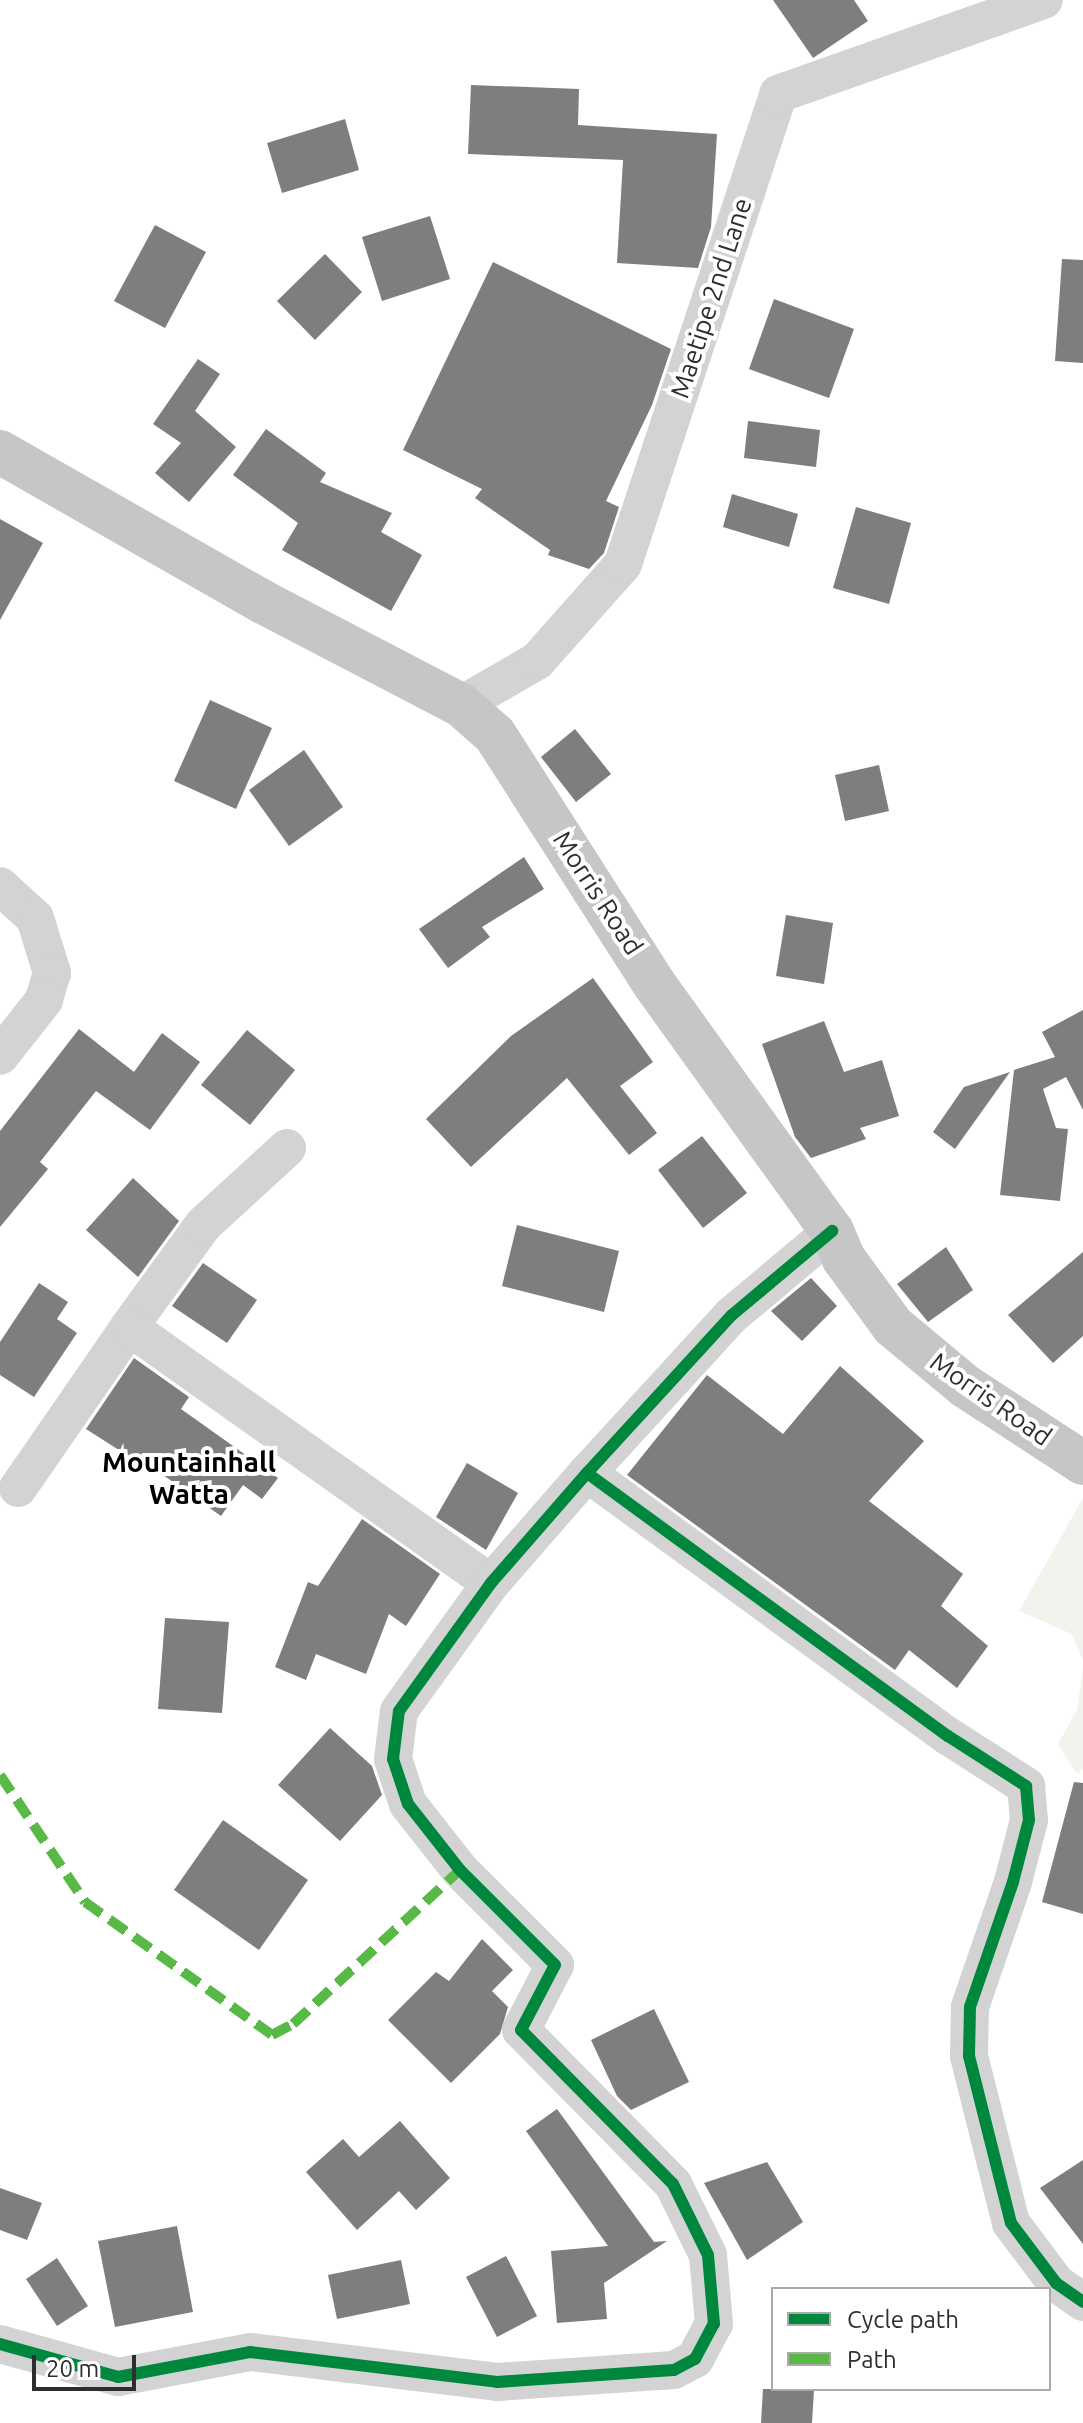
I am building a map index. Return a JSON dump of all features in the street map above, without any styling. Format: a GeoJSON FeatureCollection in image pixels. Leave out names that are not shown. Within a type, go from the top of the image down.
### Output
{"type":"FeatureCollection","features":[{"type":"Feature","properties":{"kind":"main road","name":"Morris Road"},"geometry":{"type":"LineString","coordinates":[[0,452],[263,602],[461,705],[495,735],[655,985],[832,1231],[844,1259],[893,1326],[965,1386],[1083,1463]]}},
{"type":"Feature","properties":{"kind":"street","name":"Maetipe 2nd Lane"},"geometry":{"type":"LineString","coordinates":[[461,705],[537,661],[623,564],[778,94],[1044,0]]}},
{"type":"Feature","properties":{"kind":"street"},"geometry":{"type":"LineString","coordinates":[[0,886],[35,918],[52,973],[44,1000],[0,1056]]}},
{"type":"Feature","properties":{"kind":"street"},"geometry":{"type":"LineString","coordinates":[[18,1488],[203,1225],[287,1148]]}},
{"type":"Feature","properties":{"kind":"street"},"geometry":{"type":"LineString","coordinates":[[0,2344],[118,2377],[250,2352],[497,2382],[674,2370],[695,2359],[714,2324],[708,2255],[673,2184],[521,2030],[555,1965],[460,1870],[408,1804],[393,1759],[399,1711],[491,1583],[732,1315],[832,1231]]}},
{"type":"Feature","properties":{"kind":"street"},"geometry":{"type":"LineString","coordinates":[[129,1327],[491,1583]]}},
{"type":"Feature","properties":{"kind":"street"},"geometry":{"type":"LineString","coordinates":[[587,1473],[948,1736],[1026,1786],[1029,1820],[1013,1882],[970,2007],[969,2056],[1011,2223],[1056,2283],[1083,2302]]}},
{"type":"Feature","properties":{"kind":"shaded area"},"geometry":{"type":"Polygon","coordinates":[[[1083,1498],[1083,1660],[1072,1634],[1019,1611],[1083,1498]]]}},
{"type":"Feature","properties":{"kind":"shaded area"},"geometry":{"type":"Polygon","coordinates":[[[1083,1667],[1083,1769],[1077,1774],[1058,1744],[1077,1710],[1083,1667]]]}},
{"type":"Feature","properties":{"kind":"building"},"geometry":{"type":"Polygon","coordinates":[[[773,0],[854,0],[868,21],[813,58],[773,0]]]}},
{"type":"Feature","properties":{"kind":"building"},"geometry":{"type":"Polygon","coordinates":[[[471,85],[579,89],[578,125],[717,134],[711,227],[698,268],[617,263],[623,160],[468,154],[471,85]]]}},
{"type":"Feature","properties":{"kind":"building"},"geometry":{"type":"Polygon","coordinates":[[[345,119],[359,170],[282,193],[267,143],[345,119]]]}},
{"type":"Feature","properties":{"kind":"building"},"geometry":{"type":"Polygon","coordinates":[[[430,216],[450,279],[382,301],[362,237],[430,216]]]}},
{"type":"Feature","properties":{"kind":"building"},"geometry":{"type":"Polygon","coordinates":[[[155,225],[206,252],[165,328],[114,301],[155,225]]]}},
{"type":"Feature","properties":{"kind":"building"},"geometry":{"type":"Polygon","coordinates":[[[325,254],[362,292],[315,340],[277,301],[325,254]]]}},
{"type":"Feature","properties":{"kind":"building"},"geometry":{"type":"Polygon","coordinates":[[[1062,259],[1083,260],[1083,363],[1055,361],[1062,259]]]}},
{"type":"Feature","properties":{"kind":"building"},"geometry":{"type":"Polygon","coordinates":[[[493,262],[671,349],[652,405],[606,501],[619,507],[604,553],[589,569],[548,555],[550,550],[475,498],[482,489],[403,450],[493,262]]]}},
{"type":"Feature","properties":{"kind":"building"},"geometry":{"type":"Polygon","coordinates":[[[774,299],[854,329],[829,398],[749,369],[774,299]]]}},
{"type":"Feature","properties":{"kind":"building"},"geometry":{"type":"Polygon","coordinates":[[[198,359],[220,374],[195,411],[236,447],[189,502],[155,473],[181,443],[153,424],[198,359]]]}},
{"type":"Feature","properties":{"kind":"building"},"geometry":{"type":"Polygon","coordinates":[[[748,421],[820,430],[816,467],[744,458],[748,421]]]}},
{"type":"Feature","properties":{"kind":"building"},"geometry":{"type":"Polygon","coordinates":[[[266,429],[326,473],[320,482],[392,513],[381,532],[422,555],[391,611],[282,550],[298,523],[233,475],[266,429]]]}},
{"type":"Feature","properties":{"kind":"building"},"geometry":{"type":"Polygon","coordinates":[[[732,494],[798,514],[789,547],[723,527],[732,494]]]}},
{"type":"Feature","properties":{"kind":"building"},"geometry":{"type":"Polygon","coordinates":[[[856,507],[911,523],[889,604],[833,588],[856,507]]]}},
{"type":"Feature","properties":{"kind":"building"},"geometry":{"type":"Polygon","coordinates":[[[0,519],[43,543],[0,620],[0,519]]]}},
{"type":"Feature","properties":{"kind":"building"},"geometry":{"type":"Polygon","coordinates":[[[210,700],[272,728],[236,809],[174,781],[210,700]]]}},
{"type":"Feature","properties":{"kind":"building"},"geometry":{"type":"Polygon","coordinates":[[[575,729],[611,774],[576,802],[541,757],[575,729]]]}},
{"type":"Feature","properties":{"kind":"building"},"geometry":{"type":"Polygon","coordinates":[[[304,750],[343,807],[289,846],[249,790],[304,750]]]}},
{"type":"Feature","properties":{"kind":"building"},"geometry":{"type":"Polygon","coordinates":[[[879,765],[889,811],[845,821],[835,775],[879,765]]]}},
{"type":"Feature","properties":{"kind":"building"},"geometry":{"type":"Polygon","coordinates":[[[524,857],[544,889],[482,927],[490,937],[448,968],[419,929],[524,857]]]}},
{"type":"Feature","properties":{"kind":"building"},"geometry":{"type":"Polygon","coordinates":[[[786,915],[833,923],[824,984],[776,976],[786,915]]]}},
{"type":"Feature","properties":{"kind":"building"},"geometry":{"type":"Polygon","coordinates":[[[593,978],[653,1062],[620,1086],[657,1133],[629,1155],[567,1078],[471,1167],[426,1119],[511,1036],[593,978]]]}},
{"type":"Feature","properties":{"kind":"building"},"geometry":{"type":"Polygon","coordinates":[[[1083,1010],[1083,1110],[1066,1077],[1043,1089],[1056,1128],[1068,1129],[1060,1201],[1000,1195],[1014,1070],[1055,1057],[1042,1032],[1083,1010]]]}},
{"type":"Feature","properties":{"kind":"building"},"geometry":{"type":"Polygon","coordinates":[[[824,1021],[844,1072],[882,1060],[899,1116],[860,1128],[866,1139],[811,1158],[795,1137],[762,1044],[824,1021]]]}},
{"type":"Feature","properties":{"kind":"building"},"geometry":{"type":"Polygon","coordinates":[[[79,1029],[134,1072],[162,1033],[200,1062],[150,1130],[96,1091],[40,1162],[48,1169],[0,1227],[0,1131],[79,1029]]]}},
{"type":"Feature","properties":{"kind":"building"},"geometry":{"type":"Polygon","coordinates":[[[247,1030],[295,1070],[250,1125],[201,1085],[247,1030]]]}},
{"type":"Feature","properties":{"kind":"building"},"geometry":{"type":"Polygon","coordinates":[[[1010,1072],[955,1149],[933,1132],[964,1087],[1010,1072]]]}},
{"type":"Feature","properties":{"kind":"building"},"geometry":{"type":"Polygon","coordinates":[[[702,1136],[747,1193],[703,1228],[658,1170],[702,1136]]]}},
{"type":"Feature","properties":{"kind":"building"},"geometry":{"type":"Polygon","coordinates":[[[133,1178],[179,1221],[138,1277],[86,1230],[133,1178]]]}},
{"type":"Feature","properties":{"kind":"building"},"geometry":{"type":"Polygon","coordinates":[[[517,1225],[619,1251],[604,1312],[502,1286],[517,1225]]]}},
{"type":"Feature","properties":{"kind":"building"},"geometry":{"type":"Polygon","coordinates":[[[946,1247],[973,1290],[928,1322],[897,1284],[946,1247]]]}},
{"type":"Feature","properties":{"kind":"building"},"geometry":{"type":"Polygon","coordinates":[[[1083,1252],[1083,1336],[1053,1363],[1008,1315],[1083,1252]]]}},
{"type":"Feature","properties":{"kind":"building"},"geometry":{"type":"Polygon","coordinates":[[[203,1263],[257,1300],[227,1343],[172,1306],[203,1263]]]}},
{"type":"Feature","properties":{"kind":"building"},"geometry":{"type":"Polygon","coordinates":[[[811,1278],[837,1306],[802,1341],[771,1311],[811,1278]]]}},
{"type":"Feature","properties":{"kind":"building"},"geometry":{"type":"Polygon","coordinates":[[[39,1283],[68,1302],[57,1319],[77,1333],[34,1397],[0,1375],[0,1342],[39,1283]]]}},
{"type":"Feature","properties":{"kind":"building"},"geometry":{"type":"Polygon","coordinates":[[[134,1358],[189,1397],[181,1409],[278,1478],[262,1499],[243,1485],[221,1516],[146,1463],[144,1466],[86,1429],[134,1358]]]}},
{"type":"Feature","properties":{"kind":"building"},"geometry":{"type":"Polygon","coordinates":[[[840,1366],[924,1441],[869,1501],[963,1574],[941,1606],[988,1646],[957,1688],[909,1650],[895,1670],[627,1475],[707,1375],[783,1434],[840,1366]]]}},
{"type":"Feature","properties":{"kind":"building"},"geometry":{"type":"Polygon","coordinates":[[[467,1463],[518,1493],[486,1550],[436,1517],[467,1463]]]}},
{"type":"Feature","properties":{"kind":"building"},"geometry":{"type":"Polygon","coordinates":[[[362,1519],[440,1574],[406,1626],[389,1614],[366,1674],[316,1654],[306,1680],[275,1667],[308,1582],[318,1586],[362,1519]]]}},
{"type":"Feature","properties":{"kind":"building"},"geometry":{"type":"Polygon","coordinates":[[[165,1618],[229,1622],[222,1713],[158,1709],[165,1618]]]}},
{"type":"Feature","properties":{"kind":"building"},"geometry":{"type":"Polygon","coordinates":[[[330,1728],[372,1766],[382,1795],[340,1841],[278,1785],[330,1728]]]}},
{"type":"Feature","properties":{"kind":"building"},"geometry":{"type":"Polygon","coordinates":[[[1074,1782],[1083,1783],[1083,1914],[1042,1902],[1074,1782]]]}},
{"type":"Feature","properties":{"kind":"building"},"geometry":{"type":"Polygon","coordinates":[[[223,1820],[308,1880],[259,1950],[174,1890],[223,1820]]]}},
{"type":"Feature","properties":{"kind":"building"},"geometry":{"type":"Polygon","coordinates":[[[482,1939],[513,1970],[492,1991],[508,2007],[500,2034],[451,2083],[388,2020],[436,1972],[449,1981],[482,1939]]]}},
{"type":"Feature","properties":{"kind":"building"},"geometry":{"type":"Polygon","coordinates":[[[654,2009],[689,2082],[631,2110],[617,2096],[591,2040],[654,2009]]]}},
{"type":"Feature","properties":{"kind":"building"},"geometry":{"type":"Polygon","coordinates":[[[557,2109],[654,2242],[667,2241],[604,2283],[607,2319],[557,2323],[551,2251],[608,2246],[526,2131],[557,2109]]]}},
{"type":"Feature","properties":{"kind":"building"},"geometry":{"type":"Polygon","coordinates":[[[400,2121],[450,2178],[416,2210],[399,2191],[357,2230],[306,2172],[343,2139],[359,2157],[400,2121]]]}},
{"type":"Feature","properties":{"kind":"building"},"geometry":{"type":"Polygon","coordinates":[[[1083,2160],[1083,2244],[1040,2188],[1083,2160]]]}},
{"type":"Feature","properties":{"kind":"building"},"geometry":{"type":"Polygon","coordinates":[[[767,2162],[803,2222],[747,2260],[704,2183],[767,2162]]]}},
{"type":"Feature","properties":{"kind":"building"},"geometry":{"type":"Polygon","coordinates":[[[0,2188],[42,2203],[27,2240],[0,2230],[0,2188]]]}},
{"type":"Feature","properties":{"kind":"building"},"geometry":{"type":"Polygon","coordinates":[[[177,2226],[193,2312],[115,2327],[98,2241],[177,2226]]]}},
{"type":"Feature","properties":{"kind":"building"},"geometry":{"type":"Polygon","coordinates":[[[506,2256],[537,2316],[497,2337],[466,2277],[506,2256]]]}},
{"type":"Feature","properties":{"kind":"building"},"geometry":{"type":"Polygon","coordinates":[[[57,2258],[88,2306],[57,2326],[26,2279],[57,2258]]]}},
{"type":"Feature","properties":{"kind":"building"},"geometry":{"type":"Polygon","coordinates":[[[401,2260],[410,2304],[337,2319],[328,2275],[401,2260]]]}},
{"type":"Feature","properties":{"kind":"building"},"geometry":{"type":"Polygon","coordinates":[[[763,2389],[814,2391],[812,2423],[761,2423],[763,2389]]]}},
{"type":"Feature","properties":{"kind":"marked path"},"geometry":{"type":"LineString","coordinates":[[0,1775],[85,1902],[272,2035],[293,2024],[460,1870]]}},
{"type":"Feature","properties":{"kind":"cycle path"},"geometry":{"type":"LineString","coordinates":[[0,2344],[118,2377],[250,2352],[497,2382],[674,2370],[695,2359],[714,2324],[708,2255],[673,2184],[521,2030],[555,1965],[460,1870],[408,1804],[393,1759],[399,1711],[491,1583],[732,1315],[832,1231]]}},
{"type":"Feature","properties":{"kind":"cycle path"},"geometry":{"type":"LineString","coordinates":[[587,1473],[948,1736],[1026,1786],[1029,1820],[1013,1882],[970,2007],[969,2056],[1011,2223],[1056,2283],[1083,2302]]}},
{"type":"Feature","properties":{"kind":"district","name":"Mountainhall Watta"},"geometry":{"type":"Point","coordinates":[189,1478]}}]}
